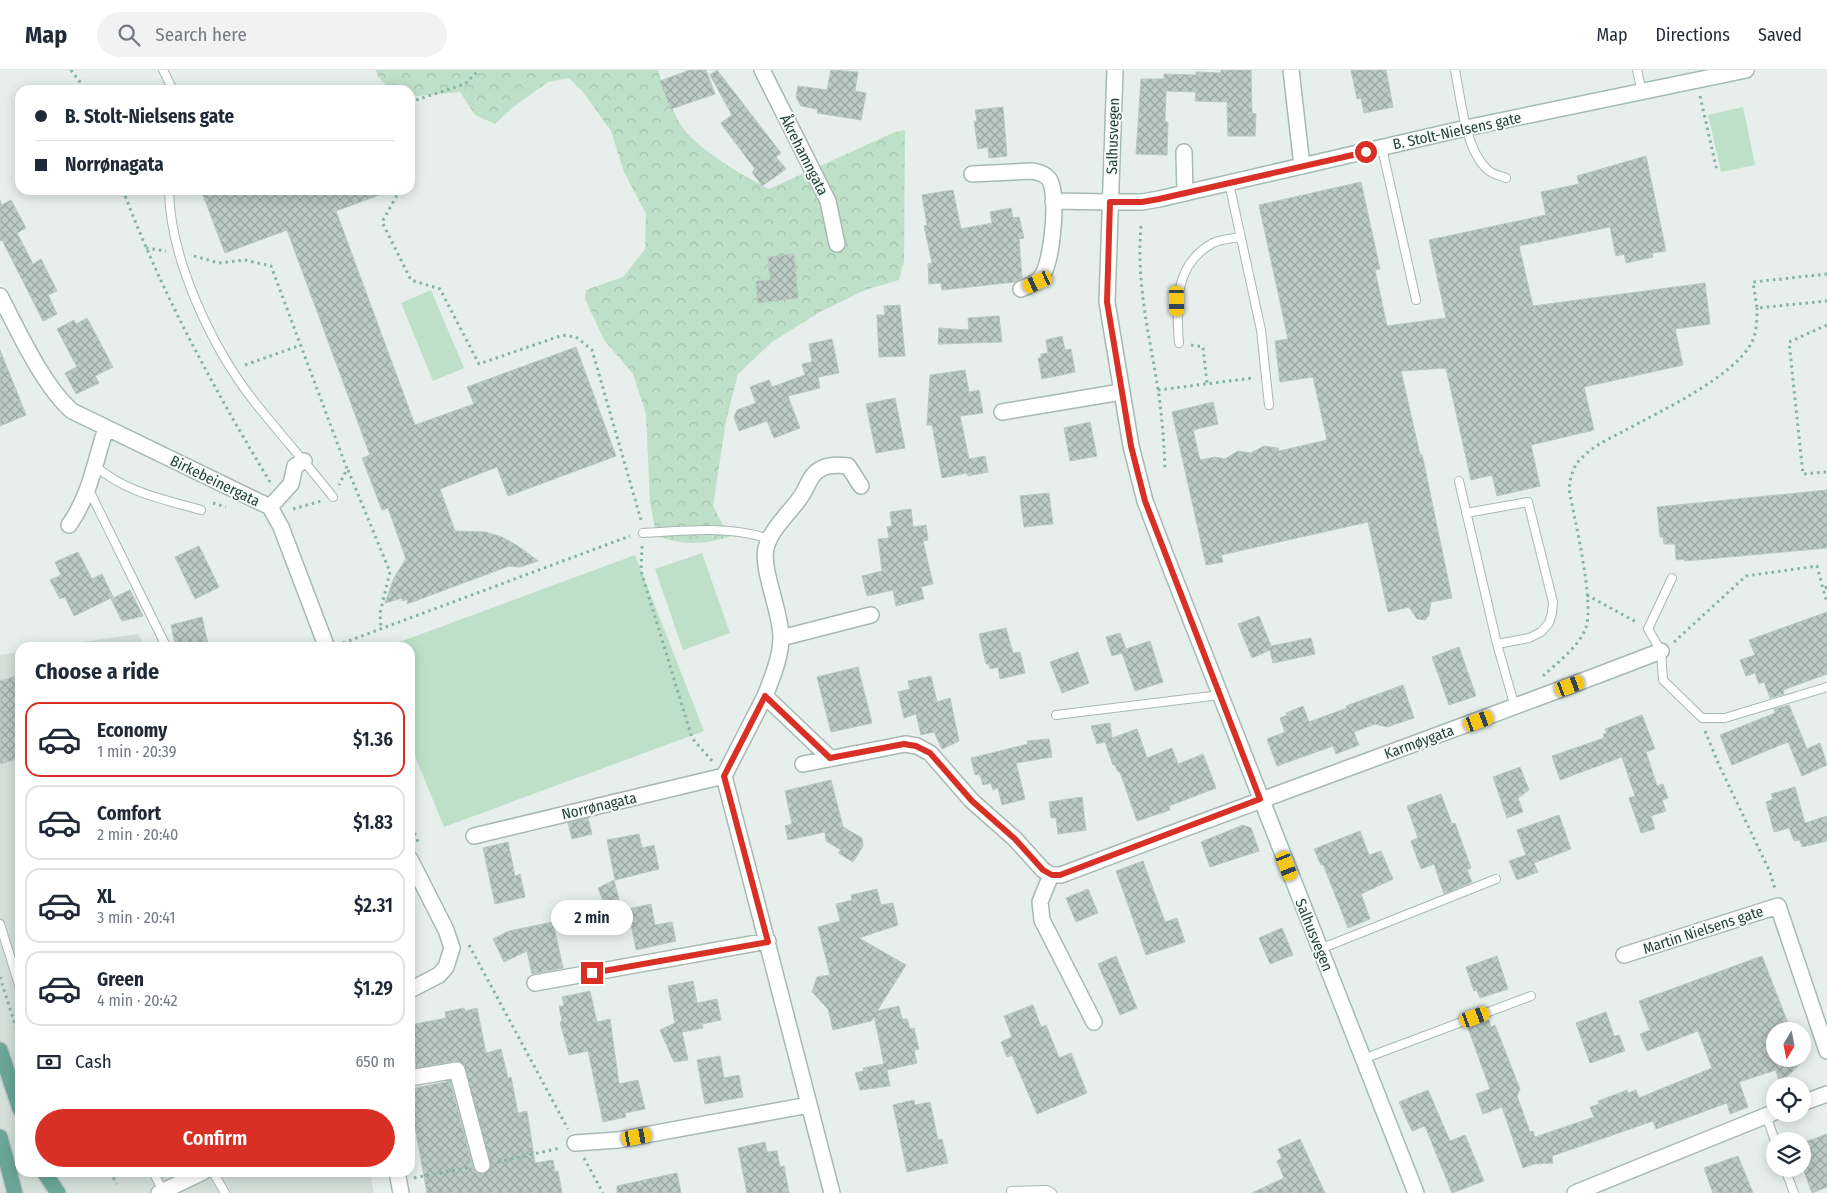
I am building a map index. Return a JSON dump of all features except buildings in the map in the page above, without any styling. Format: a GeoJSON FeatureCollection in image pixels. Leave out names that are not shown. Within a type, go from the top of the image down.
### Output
{"type":"FeatureCollection","features":[{"type":"Feature","properties":{"kind":"main road"},"geometry":{"type":"LineString","coordinates":[[0,1050],[15,1094]]}},
{"type":"Feature","properties":{"kind":"main road"},"geometry":{"type":"LineString","coordinates":[[0,1137],[15,1193]]}},
{"type":"Feature","properties":{"kind":"main road"},"geometry":{"type":"LineString","coordinates":[[47,1177],[58,1193]]}},
{"type":"Feature","properties":{"kind":"street","name":"Åkrehamngata"},"geometry":{"type":"LineString","coordinates":[[762,70],[828,201],[837,244]]}},
{"type":"Feature","properties":{"kind":"street","name":"Salhusvegen"},"geometry":{"type":"LineString","coordinates":[[1115,70],[1107,302],[1131,446],[1145,501],[1260,799],[1416,1193]]}},
{"type":"Feature","properties":{"kind":"street"},"geometry":{"type":"LineString","coordinates":[[1291,70],[1302,166]]}},
{"type":"Feature","properties":{"kind":"street","name":"B. Stolt-Nielsens gate"},"geometry":{"type":"LineString","coordinates":[[1110,202],[1142,202],[1466,128],[1746,70]]}},
{"type":"Feature","properties":{"kind":"street"},"geometry":{"type":"LineString","coordinates":[[1184,152],[1185,193]]}},
{"type":"Feature","properties":{"kind":"street"},"geometry":{"type":"LineString","coordinates":[[972,174],[1032,171],[1042,173],[1049,179],[1053,188],[1051,244],[1044,273],[1038,282],[1021,289]]}},
{"type":"Feature","properties":{"kind":"street"},"geometry":{"type":"LineString","coordinates":[[1054,201],[1110,202]]}},
{"type":"Feature","properties":{"kind":"street","name":"Birkebeinergata"},"geometry":{"type":"LineString","coordinates":[[0,296],[60,401],[72,411],[106,428],[274,502],[281,527],[332,642]]}},
{"type":"Feature","properties":{"kind":"street"},"geometry":{"type":"LineString","coordinates":[[1002,412],[1121,392]]}},
{"type":"Feature","properties":{"kind":"street"},"geometry":{"type":"LineString","coordinates":[[69,525],[81,509],[106,428]]}},
{"type":"Feature","properties":{"kind":"street"},"geometry":{"type":"LineString","coordinates":[[274,502],[291,484],[296,466],[304,461]]}},
{"type":"Feature","properties":{"kind":"street"},"geometry":{"type":"LineString","coordinates":[[832,1193],[724,776],[765,696],[778,657],[781,638],[766,562],[766,549],[770,539],[803,494],[813,474],[821,468],[837,465],[848,466],[862,486]]}},
{"type":"Feature","properties":{"kind":"street"},"geometry":{"type":"LineString","coordinates":[[781,638],[871,615]]}},
{"type":"Feature","properties":{"kind":"street","name":"Karmøygata"},"geometry":{"type":"LineString","coordinates":[[1052,875],[1060,875],[1260,799],[1515,708],[1661,651]]}},
{"type":"Feature","properties":{"kind":"street"},"geometry":{"type":"LineString","coordinates":[[765,696],[830,758]]}},
{"type":"Feature","properties":{"kind":"street"},"geometry":{"type":"LineString","coordinates":[[803,764],[904,744],[916,746],[930,753],[972,801],[1015,839],[1043,870],[1052,875],[1040,902],[1042,920],[1094,1022]]}},
{"type":"Feature","properties":{"kind":"street","name":"Norrønagata"},"geometry":{"type":"LineString","coordinates":[[474,836],[724,776]]}},
{"type":"Feature","properties":{"kind":"street"},"geometry":{"type":"LineString","coordinates":[[415,854],[452,948],[446,967],[439,975],[415,987]]}},
{"type":"Feature","properties":{"kind":"street","name":"Martin Nielsens gate"},"geometry":{"type":"LineString","coordinates":[[1624,955],[1778,906],[1827,1051]]}},
{"type":"Feature","properties":{"kind":"street"},"geometry":{"type":"LineString","coordinates":[[535,983],[768,942]]}},
{"type":"Feature","properties":{"kind":"street"},"geometry":{"type":"LineString","coordinates":[[415,1077],[457,1070],[482,1165]]}},
{"type":"Feature","properties":{"kind":"street"},"geometry":{"type":"LineString","coordinates":[[1811,1100],[1827,1094]]}},
{"type":"Feature","properties":{"kind":"street"},"geometry":{"type":"LineString","coordinates":[[576,1143],[618,1140],[809,1105]]}},
{"type":"Feature","properties":{"kind":"street"},"geometry":{"type":"LineString","coordinates":[[1575,1193],[1766,1116]]}},
{"type":"Feature","properties":{"kind":"street"},"geometry":{"type":"LineString","coordinates":[[161,1192],[192,1177]]}},
{"type":"Feature","properties":{"kind":"street"},"geometry":{"type":"LineString","coordinates":[[398,1177],[401,1193]]}},
{"type":"Feature","properties":{"kind":"lane"},"geometry":{"type":"LineString","coordinates":[[163,70],[170,85]]}},
{"type":"Feature","properties":{"kind":"lane"},"geometry":{"type":"LineString","coordinates":[[1454,70],[1466,128],[1476,154],[1488,171],[1506,178]]}},
{"type":"Feature","properties":{"kind":"lane"},"geometry":{"type":"LineString","coordinates":[[1637,70],[1642,92]]}},
{"type":"Feature","properties":{"kind":"lane"},"geometry":{"type":"LineString","coordinates":[[1382,148],[1416,300]]}},
{"type":"Feature","properties":{"kind":"lane"},"geometry":{"type":"LineString","coordinates":[[1229,183],[1239,237],[1261,330],[1269,404]]}},
{"type":"Feature","properties":{"kind":"lane"},"geometry":{"type":"LineString","coordinates":[[169,195],[172,226],[178,252],[201,310],[232,370],[252,399],[333,497]]}},
{"type":"Feature","properties":{"kind":"lane"},"geometry":{"type":"LineString","coordinates":[[1179,343],[1177,301],[1184,271],[1202,250],[1214,242],[1239,237]]}},
{"type":"Feature","properties":{"kind":"lane"},"geometry":{"type":"LineString","coordinates":[[94,465],[113,480],[137,492],[200,510]]}},
{"type":"Feature","properties":{"kind":"lane"},"geometry":{"type":"LineString","coordinates":[[1459,481],[1497,644],[1515,708]]}},
{"type":"Feature","properties":{"kind":"lane"},"geometry":{"type":"LineString","coordinates":[[88,490],[164,642]]}},
{"type":"Feature","properties":{"kind":"lane"},"geometry":{"type":"LineString","coordinates":[[1466,513],[1528,502],[1553,602],[1549,622],[1541,632],[1529,638],[1497,644]]}},
{"type":"Feature","properties":{"kind":"lane"},"geometry":{"type":"LineString","coordinates":[[643,533],[724,531],[753,533],[770,539]]}},
{"type":"Feature","properties":{"kind":"lane"},"geometry":{"type":"LineString","coordinates":[[1672,578],[1648,629],[1661,651],[1663,680],[1702,718],[1725,718],[1827,687]]}},
{"type":"Feature","properties":{"kind":"lane"},"geometry":{"type":"LineString","coordinates":[[1056,715],[1220,695]]}},
{"type":"Feature","properties":{"kind":"lane"},"geometry":{"type":"LineString","coordinates":[[1320,949],[1496,879]]}},
{"type":"Feature","properties":{"kind":"lane"},"geometry":{"type":"LineString","coordinates":[[0,924],[15,972]]}},
{"type":"Feature","properties":{"kind":"lane"},"geometry":{"type":"LineString","coordinates":[[1363,1059],[1531,996]]}},
{"type":"Feature","properties":{"kind":"lane"},"geometry":{"type":"LineString","coordinates":[[156,1177],[161,1192]]}},
{"type":"Feature","properties":{"kind":"lane"},"geometry":{"type":"LineString","coordinates":[[216,1177],[225,1193]]}},
{"type":"Feature","properties":{"kind":"lane"},"geometry":{"type":"LineString","coordinates":[[1788,1177],[1794,1193]]}},
{"type":"Feature","properties":{"kind":"lane"},"geometry":{"type":"LineString","coordinates":[[1011,1191],[1034,1190],[1052,1193]]}},
{"type":"Feature","properties":{"kind":"path"},"geometry":{"type":"LineString","coordinates":[[71,70],[82,85]]}},
{"type":"Feature","properties":{"kind":"path"},"geometry":{"type":"LineString","coordinates":[[415,100],[465,84],[479,70]]}},
{"type":"Feature","properties":{"kind":"path"},"geometry":{"type":"LineString","coordinates":[[1699,92],[1717,171]]}},
{"type":"Feature","properties":{"kind":"path"},"geometry":{"type":"LineString","coordinates":[[125,195],[146,248],[182,324],[248,446],[274,502],[288,511],[333,497],[348,469]]}},
{"type":"Feature","properties":{"kind":"path"},"geometry":{"type":"LineString","coordinates":[[397,195],[382,222],[411,280],[440,289],[479,364],[562,336],[576,337],[592,350],[639,510],[643,533],[641,571],[692,738],[724,776]]}},
{"type":"Feature","properties":{"kind":"path"},"geometry":{"type":"LineString","coordinates":[[1141,226],[1138,252],[1140,286],[1158,390],[1165,469]]}},
{"type":"Feature","properties":{"kind":"path"},"geometry":{"type":"LineString","coordinates":[[146,248],[178,252],[219,263],[245,260],[271,266],[348,469],[390,572],[380,613],[382,629]]}},
{"type":"Feature","properties":{"kind":"path"},"geometry":{"type":"LineString","coordinates":[[1534,701],[1533,689],[1537,682],[1568,652],[1584,632],[1588,617],[1587,595],[1569,489],[1572,474],[1577,464],[1603,442],[1700,389],[1742,355],[1752,341],[1756,327],[1757,308],[1753,282],[1827,274]]}},
{"type":"Feature","properties":{"kind":"path"},"geometry":{"type":"LineString","coordinates":[[1757,308],[1827,301]]}},
{"type":"Feature","properties":{"kind":"path"},"geometry":{"type":"LineString","coordinates":[[1827,325],[1789,342],[1803,474],[1827,472]]}},
{"type":"Feature","properties":{"kind":"path"},"geometry":{"type":"LineString","coordinates":[[1179,343],[1203,347],[1207,384]]}},
{"type":"Feature","properties":{"kind":"path"},"geometry":{"type":"LineString","coordinates":[[232,370],[301,345]]}},
{"type":"Feature","properties":{"kind":"path"},"geometry":{"type":"LineString","coordinates":[[1158,390],[1266,377]]}},
{"type":"Feature","properties":{"kind":"path"},"geometry":{"type":"LineString","coordinates":[[345,642],[643,533]]}},
{"type":"Feature","properties":{"kind":"path"},"geometry":{"type":"LineString","coordinates":[[1661,651],[1689,630],[1746,576],[1817,566],[1825,588],[1827,602]]}},
{"type":"Feature","properties":{"kind":"path"},"geometry":{"type":"LineString","coordinates":[[1587,595],[1648,629]]}},
{"type":"Feature","properties":{"kind":"path"},"geometry":{"type":"LineString","coordinates":[[1702,718],[1708,740],[1770,872],[1778,906]]}},
{"type":"Feature","properties":{"kind":"path"},"geometry":{"type":"LineString","coordinates":[[467,941],[603,1193]]}},
{"type":"Feature","properties":{"kind":"path"},"geometry":{"type":"LineString","coordinates":[[0,977],[15,1024]]}},
{"type":"Feature","properties":{"kind":"path"},"geometry":{"type":"LineString","coordinates":[[113,1177],[117,1184]]}},
{"type":"Feature","properties":{"kind":"shaded area"},"geometry":{"type":"Polygon","coordinates":[[[138,634],[143,642],[82,642],[138,634]]]}},
{"type":"Feature","properties":{"kind":"shaded area"},"geometry":{"type":"Polygon","coordinates":[[[15,653],[15,1177],[371,1177],[374,1193],[0,1193],[0,655],[15,653]]]}},
{"type":"Feature","properties":{"kind":"green space"},"geometry":{"type":"Polygon","coordinates":[[[376,70],[658,70],[675,114],[689,135],[717,158],[769,189],[895,132],[905,130],[904,262],[899,280],[865,290],[820,312],[772,342],[738,374],[726,421],[713,506],[723,525],[746,531],[723,539],[701,543],[679,542],[656,535],[650,502],[646,414],[633,374],[604,340],[585,299],[586,290],[623,277],[645,249],[646,214],[624,172],[611,131],[583,92],[569,78],[548,82],[512,108],[495,124],[475,115],[460,92],[415,96],[415,85],[386,85],[378,77],[376,70]]]}},
{"type":"Feature","properties":{"kind":"green space"},"geometry":{"type":"Polygon","coordinates":[[[1743,107],[1755,165],[1721,172],[1708,115],[1743,107]]]}},
{"type":"Feature","properties":{"kind":"green space"},"geometry":{"type":"Polygon","coordinates":[[[431,290],[464,368],[433,381],[401,303],[431,290]]]}},
{"type":"Feature","properties":{"kind":"green space"},"geometry":{"type":"Polygon","coordinates":[[[702,553],[730,633],[683,650],[655,569],[702,553]]]}},
{"type":"Feature","properties":{"kind":"green space"},"geometry":{"type":"Polygon","coordinates":[[[635,555],[704,731],[444,827],[415,756],[415,642],[400,642],[635,555]]]}},
{"type":"Feature","properties":{"kind":"route"},"geometry":{"type":"LineString","coordinates":[[592,973],[768,942],[724,776],[765,696],[830,758],[904,744],[916,746],[930,753],[972,801],[1015,839],[1043,870],[1052,875],[1060,875],[1260,799],[1145,501],[1131,446],[1107,302],[1110,202],[1127,203],[1159,199],[1366,152]]}}]}
